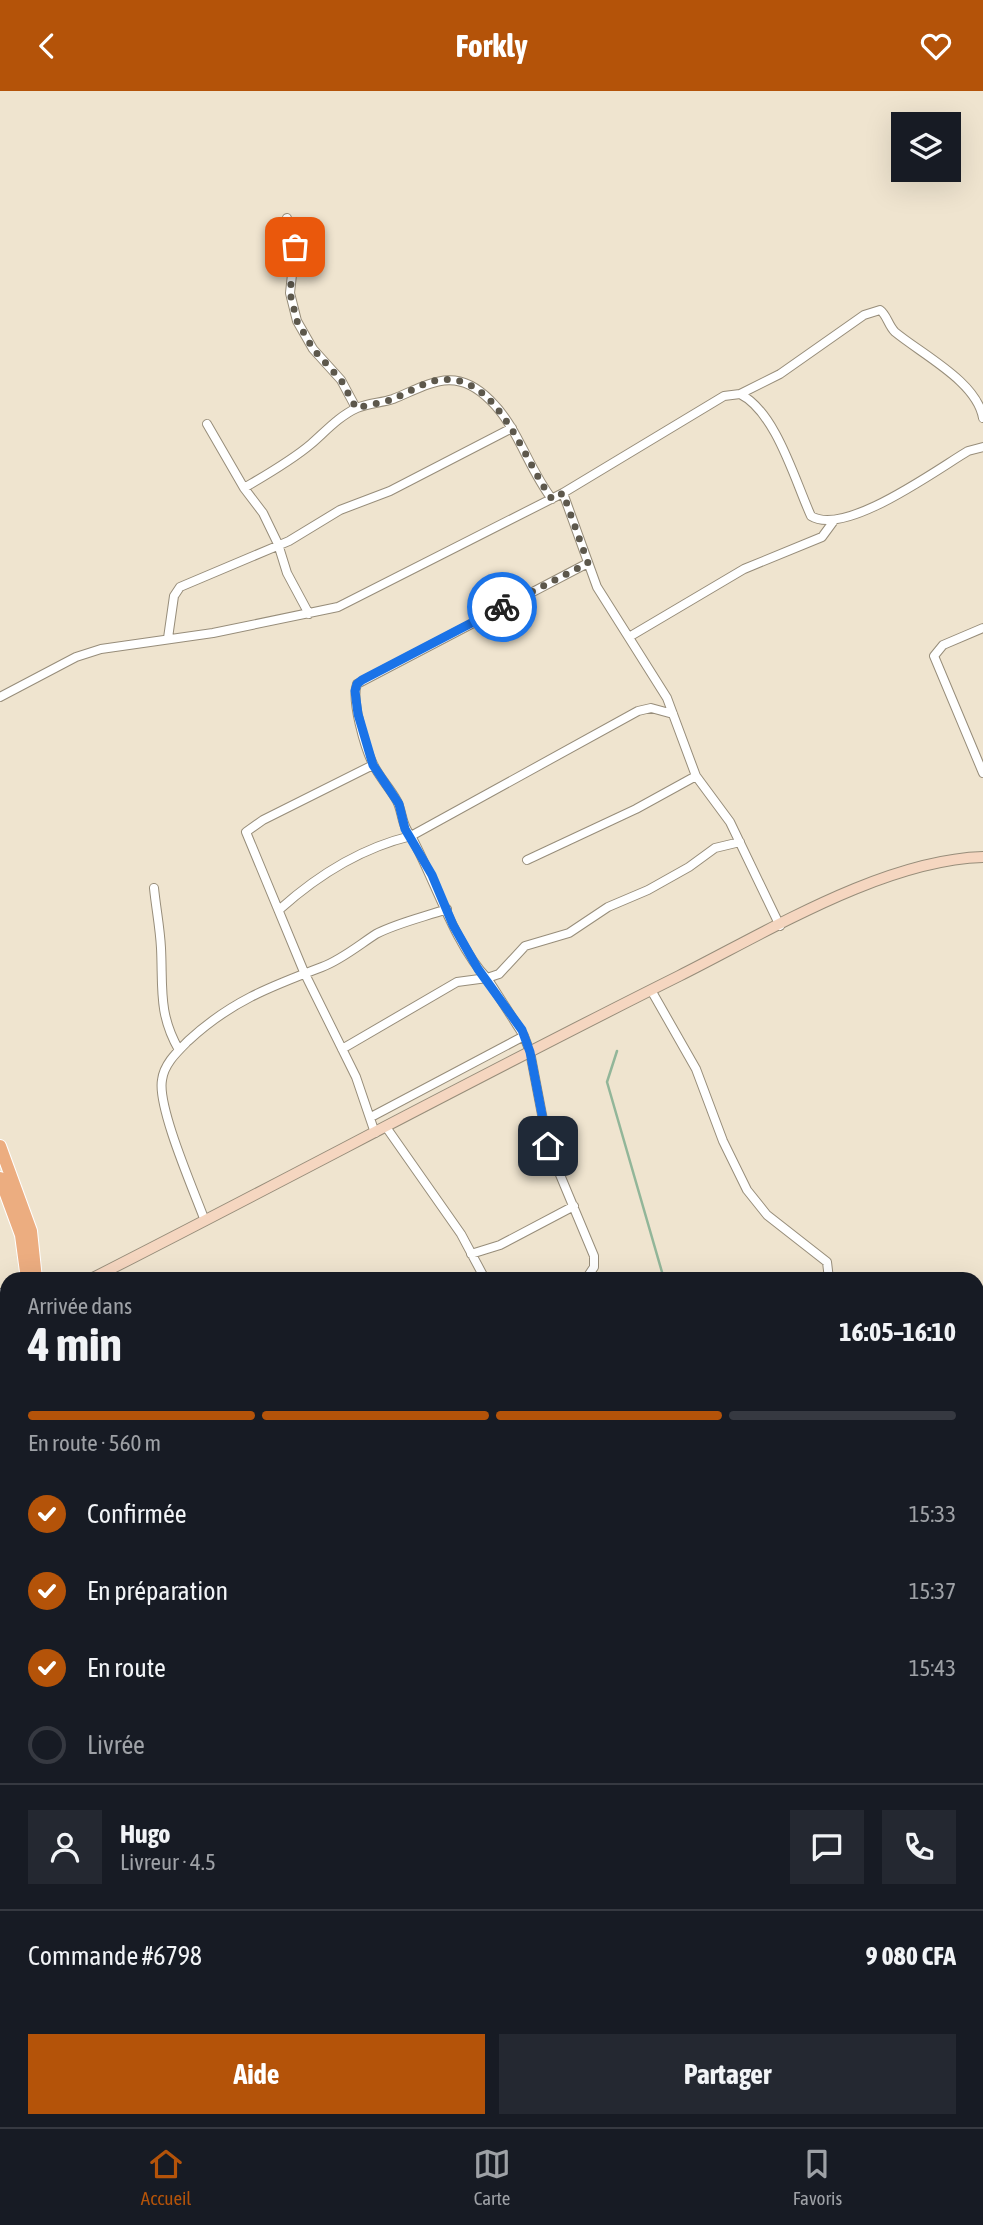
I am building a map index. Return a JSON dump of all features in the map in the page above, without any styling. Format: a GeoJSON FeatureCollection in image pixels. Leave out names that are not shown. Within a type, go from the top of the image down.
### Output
{"type":"FeatureCollection","features":[{"type":"Feature","properties":{"kind":"main road"},"geometry":{"type":"LineString","coordinates":[[0,1146],[31,1231],[35,1272]]}},
{"type":"Feature","properties":{"kind":"main road"},"geometry":{"type":"LineString","coordinates":[[0,1178],[22,1235],[26,1272]]}},
{"type":"Feature","properties":{"kind":"street"},"geometry":{"type":"LineString","coordinates":[[287,218],[295,247],[290,293],[297,321],[313,349],[341,380],[356,408]]}},
{"type":"Feature","properties":{"kind":"street"},"geometry":{"type":"LineString","coordinates":[[0,697],[87,653],[168,638],[213,633],[338,607],[563,493],[724,396],[740,394],[780,374],[864,315],[880,310],[893,330],[965,386],[978,400],[983,418]]}},
{"type":"Feature","properties":{"kind":"street"},"geometry":{"type":"LineString","coordinates":[[244,488],[307,447],[356,408],[390,400],[429,382],[450,379],[484,395],[512,428],[537,479],[552,499]]}},
{"type":"Feature","properties":{"kind":"street"},"geometry":{"type":"LineString","coordinates":[[740,394],[755,406],[769,424],[811,516],[833,522]]}},
{"type":"Feature","properties":{"kind":"street"},"geometry":{"type":"LineString","coordinates":[[207,424],[244,488],[257,503],[278,544],[287,573],[309,614]]}},
{"type":"Feature","properties":{"kind":"street"},"geometry":{"type":"LineString","coordinates":[[168,638],[174,596],[180,587],[278,544],[340,510],[390,491],[512,428]]}},
{"type":"Feature","properties":{"kind":"street"},"geometry":{"type":"LineString","coordinates":[[629,637],[744,569],[822,537],[833,522],[880,503],[968,451],[983,447]]}},
{"type":"Feature","properties":{"kind":"street"},"geometry":{"type":"LineString","coordinates":[[563,493],[597,587],[673,713],[696,776],[730,822],[780,926]]}},
{"type":"Feature","properties":{"kind":"street"},"geometry":{"type":"LineString","coordinates":[[588,563],[357,684],[355,691],[358,714],[373,765],[393,794],[402,822],[478,969],[487,978],[524,1036],[530,1052],[548,1146],[595,1261],[590,1272]]}},
{"type":"Feature","properties":{"kind":"street"},"geometry":{"type":"LineString","coordinates":[[983,628],[943,645],[934,656],[983,773]]}},
{"type":"Feature","properties":{"kind":"street"},"geometry":{"type":"LineString","coordinates":[[280,909],[307,885],[346,861],[411,836],[638,711],[651,708],[673,713]]}},
{"type":"Feature","properties":{"kind":"street"},"geometry":{"type":"LineString","coordinates":[[373,765],[263,820],[246,832],[304,972],[342,1049],[371,1117],[375,1133]]}},
{"type":"Feature","properties":{"kind":"street"},"geometry":{"type":"LineString","coordinates":[[527,859],[636,809],[696,776]]}},
{"type":"Feature","properties":{"kind":"street"},"geometry":{"type":"LineString","coordinates":[[342,1049],[457,982],[499,974],[525,946],[569,933],[608,907],[648,890],[689,867],[715,848],[740,842]]}},
{"type":"Feature","properties":{"kind":"street"},"geometry":{"type":"LineString","coordinates":[[103,1272],[830,901],[909,870],[983,857]]}},
{"type":"Feature","properties":{"kind":"street"},"geometry":{"type":"LineString","coordinates":[[153,888],[161,948],[161,999],[170,1034],[179,1050]]}},
{"type":"Feature","properties":{"kind":"street"},"geometry":{"type":"LineString","coordinates":[[205,1221],[166,1115],[161,1095],[164,1069],[179,1050],[220,1012],[304,972],[324,967],[377,934],[447,909]]}},
{"type":"Feature","properties":{"kind":"street"},"geometry":{"type":"LineString","coordinates":[[651,990],[696,1069],[723,1140],[747,1190],[767,1215],[827,1262],[828,1272]]}},
{"type":"Feature","properties":{"kind":"street"},"geometry":{"type":"LineString","coordinates":[[371,1117],[524,1036]]}},
{"type":"Feature","properties":{"kind":"street"},"geometry":{"type":"LineString","coordinates":[[386,1127],[461,1234],[481,1272]]}},
{"type":"Feature","properties":{"kind":"street"},"geometry":{"type":"LineString","coordinates":[[471,1254],[500,1245],[574,1206]]}},
{"type":"Feature","properties":{"kind":"waterway"},"geometry":{"type":"LineString","coordinates":[[617,1051],[607,1082],[662,1272]]}},
{"type":"Feature","properties":{"kind":"way so far"},"geometry":{"type":"LineString","coordinates":[[295,247],[290,293],[299,327],[313,349],[341,380],[356,408],[390,400],[429,382],[450,379],[459,381],[491,400],[500,411],[512,428],[537,479],[552,499],[563,493],[588,563],[502,607]]}},
{"type":"Feature","properties":{"kind":"route"},"geometry":{"type":"LineString","coordinates":[[502,607],[362,680],[357,684],[355,696],[373,765],[399,804],[405,829],[432,875],[453,925],[478,969],[522,1030],[530,1052],[548,1146]]}}]}
